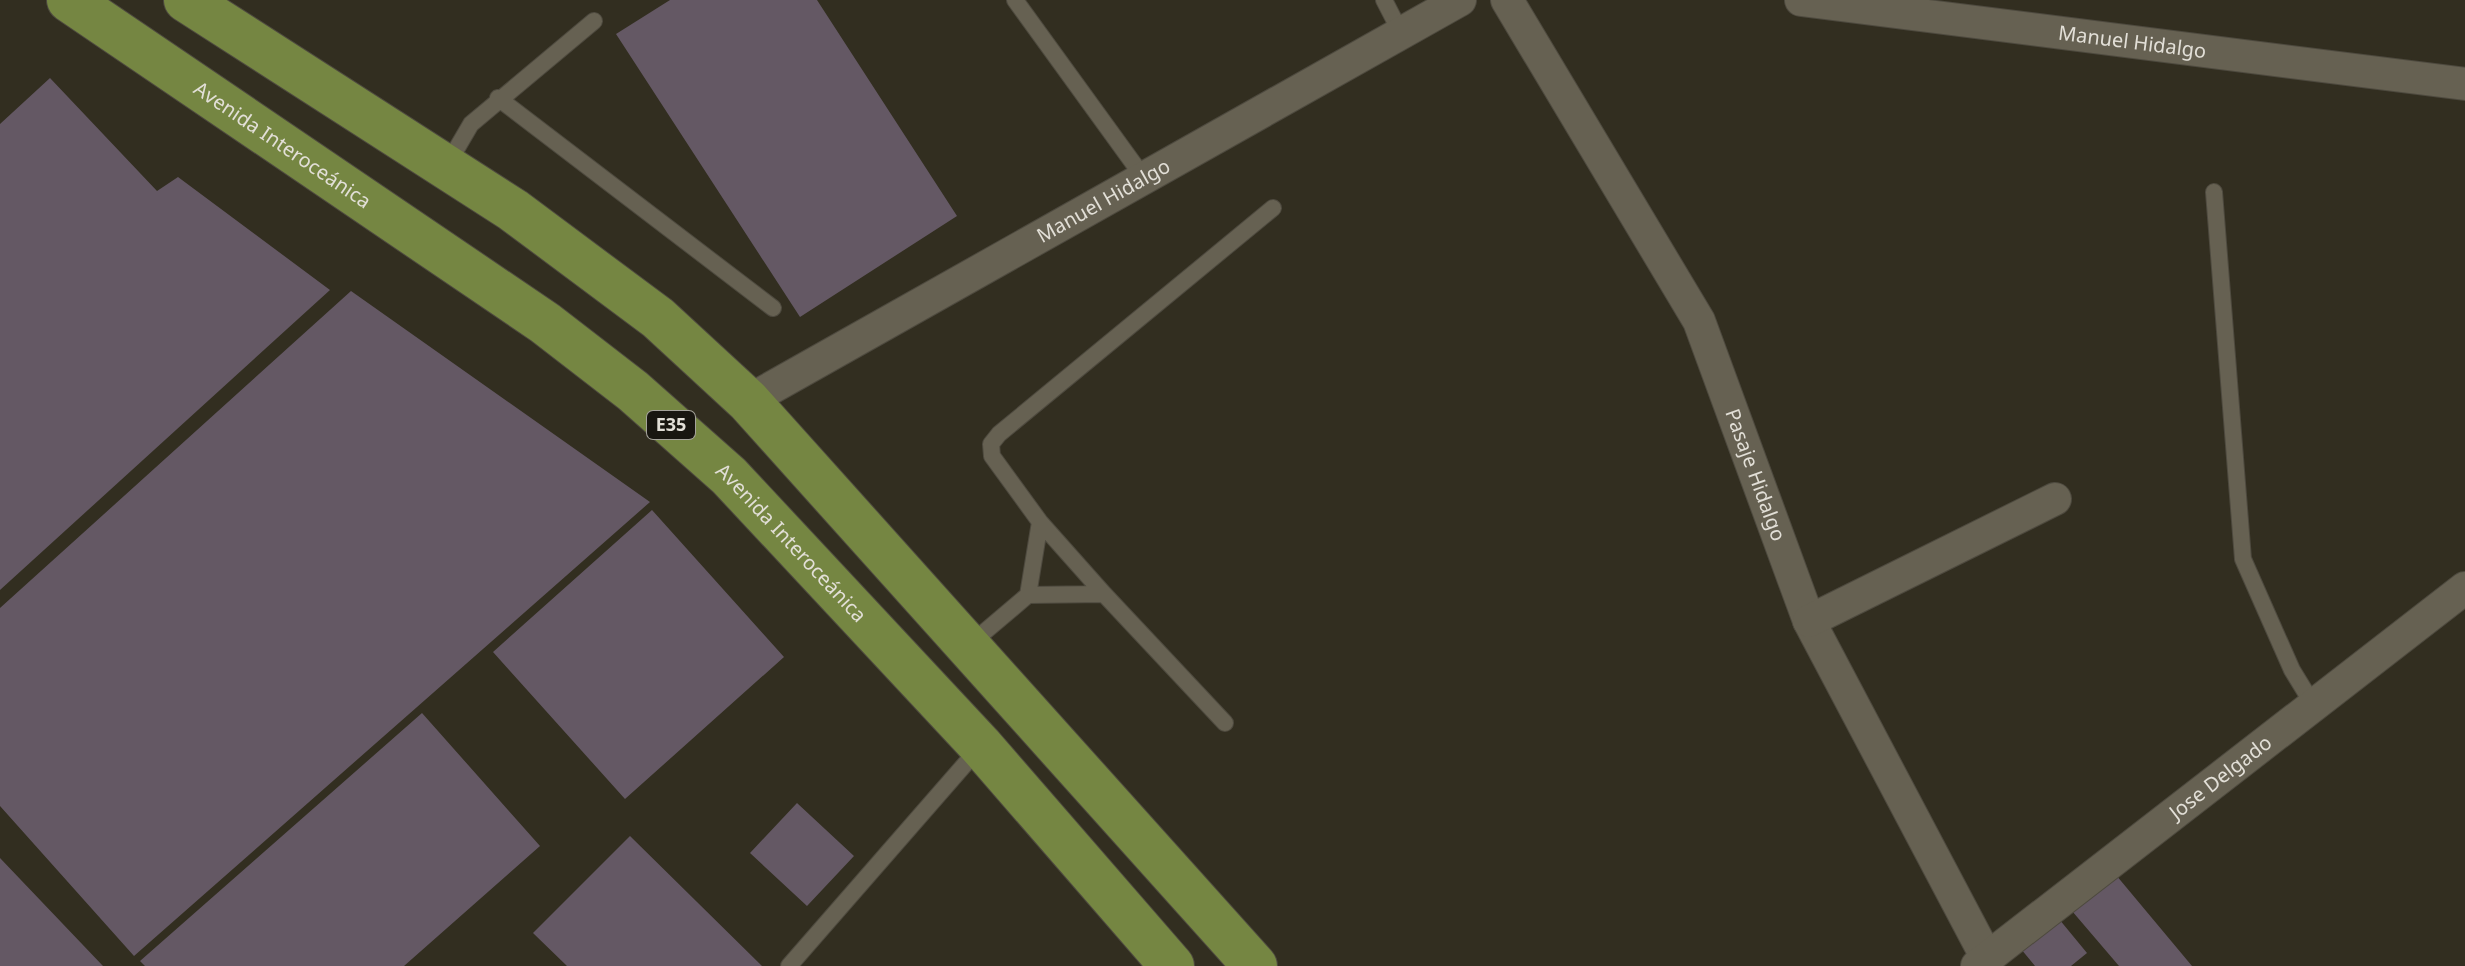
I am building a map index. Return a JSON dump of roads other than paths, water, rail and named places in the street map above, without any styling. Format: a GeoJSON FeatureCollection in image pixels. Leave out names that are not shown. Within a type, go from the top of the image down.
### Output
{"type":"FeatureCollection","features":[{"type":"Feature","properties":{"kind":"highway","name":"Avenida Interoceánica"},"geometry":{"type":"LineString","coordinates":[[69,0],[545,323],[633,391],[729,476],[981,746],[1172,966]]}},
{"type":"Feature","properties":{"kind":"highway"},"geometry":{"type":"LineString","coordinates":[[186,0],[513,210],[658,318],[748,401],[1255,966]]}},
{"type":"Feature","properties":{"kind":"street","name":"Manuel Hidalgo"},"geometry":{"type":"LineString","coordinates":[[748,401],[1460,0]]}},
{"type":"Feature","properties":{"kind":"street","name":"Pasaje Hidalgo"},"geometry":{"type":"LineString","coordinates":[[1507,0],[1699,321],[1809,621],[1982,962]]}},
{"type":"Feature","properties":{"kind":"street","name":"Manuel Hidalgo"},"geometry":{"type":"LineString","coordinates":[[1801,0],[2465,84]]}},
{"type":"Feature","properties":{"kind":"street"},"geometry":{"type":"LineString","coordinates":[[1809,621],[2055,499]]}},
{"type":"Feature","properties":{"kind":"street","name":"Jose Delgado"},"geometry":{"type":"LineString","coordinates":[[1982,962],[2465,588]]}},
{"type":"Feature","properties":{"kind":"lane"},"geometry":{"type":"LineString","coordinates":[[1015,0],[1144,178]]}},
{"type":"Feature","properties":{"kind":"lane"},"geometry":{"type":"LineString","coordinates":[[1384,0],[1401,33]]}},
{"type":"Feature","properties":{"kind":"lane"},"geometry":{"type":"LineString","coordinates":[[446,167],[471,124],[498,98],[594,21]]}},
{"type":"Feature","properties":{"kind":"lane"},"geometry":{"type":"LineString","coordinates":[[498,98],[773,308]]}},
{"type":"Feature","properties":{"kind":"lane"},"geometry":{"type":"LineString","coordinates":[[2214,192],[2243,559],[2292,670],[2314,706]]}},
{"type":"Feature","properties":{"kind":"lane"},"geometry":{"type":"LineString","coordinates":[[1225,723],[1040,522],[992,456],[991,444],[999,434],[1273,208]]}},
{"type":"Feature","properties":{"kind":"lane"},"geometry":{"type":"LineString","coordinates":[[1028,595],[1040,522]]}},
{"type":"Feature","properties":{"kind":"lane"},"geometry":{"type":"LineString","coordinates":[[967,646],[1028,595],[1104,594]]}},
{"type":"Feature","properties":{"kind":"lane"},"geometry":{"type":"LineString","coordinates":[[789,966],[981,746]]}}]}
